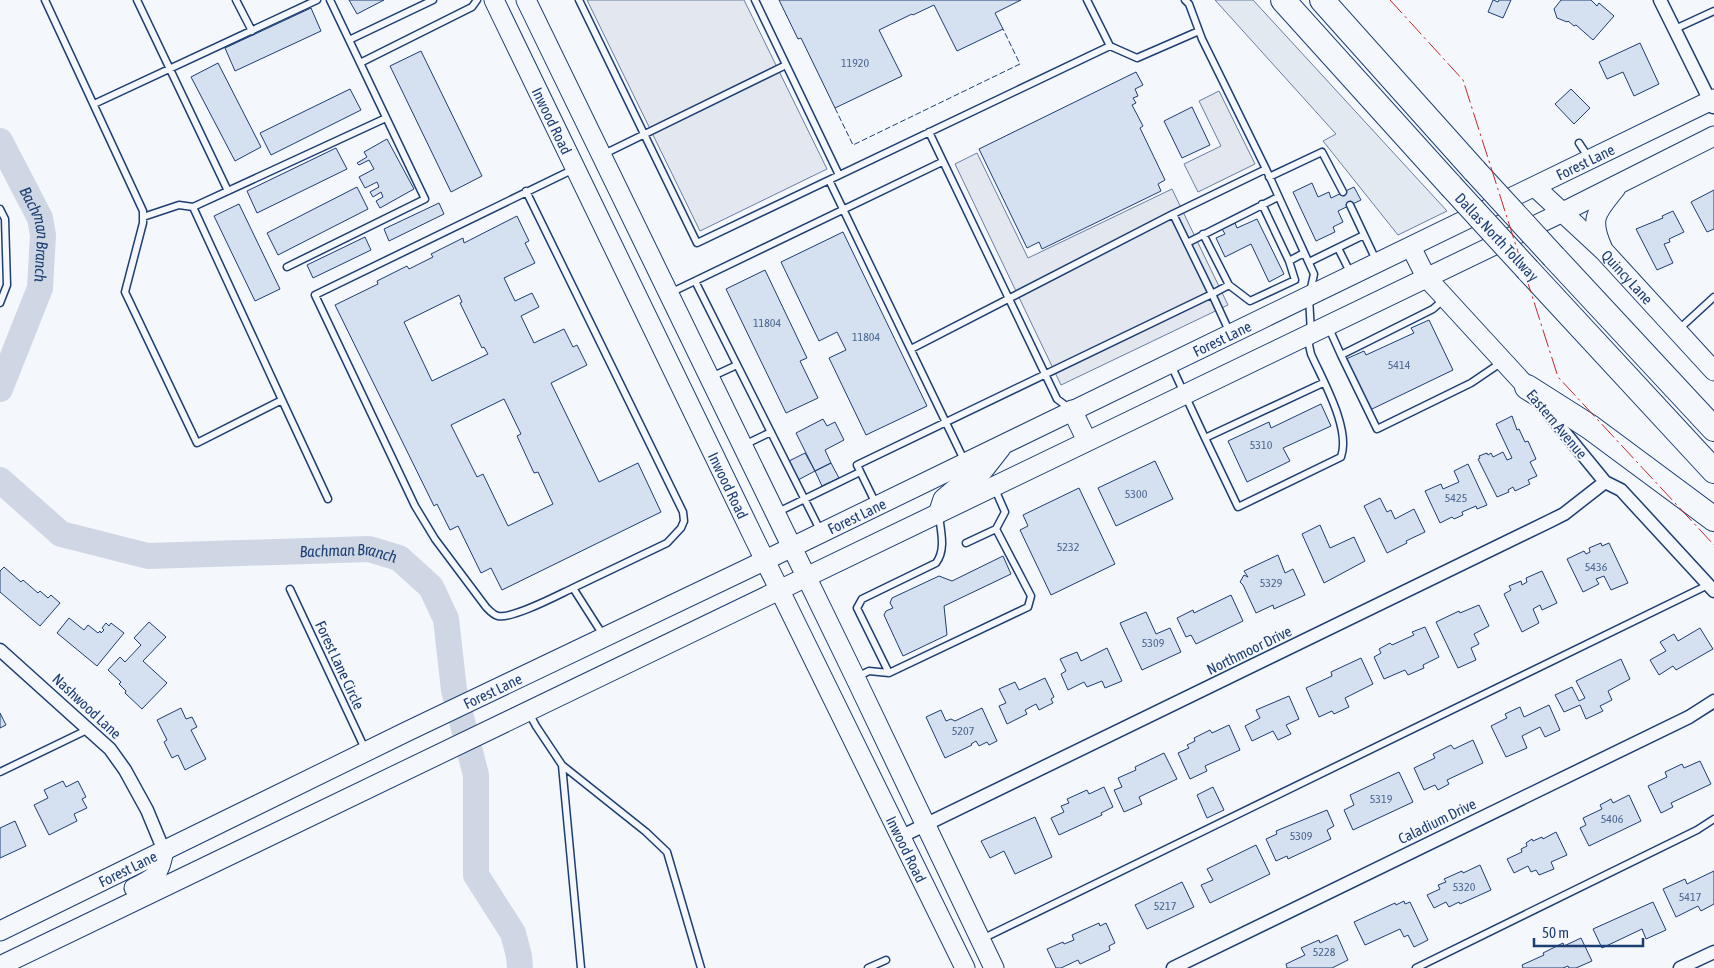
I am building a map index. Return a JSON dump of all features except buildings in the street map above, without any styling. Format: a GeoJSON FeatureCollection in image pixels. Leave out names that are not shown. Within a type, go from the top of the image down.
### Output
{"type":"FeatureCollection","features":[{"type":"Feature","properties":{"kind":"highway","name":"Dallas North Tollway"},"geometry":{"type":"LineString","coordinates":[[1283,0],[1451,186],[1714,471]]}},
{"type":"Feature","properties":{"kind":"highway","name":"Dallas North Tollway"},"geometry":{"type":"LineString","coordinates":[[1322,0],[1475,171],[1714,429]]}},
{"type":"Feature","properties":{"kind":"highway"},"geometry":{"type":"LineString","coordinates":[[1527,387],[1590,427],[1714,519]]}},
{"type":"Feature","properties":{"kind":"main road","name":"Inwood Road"},"geometry":{"type":"LineString","coordinates":[[494,0],[965,968]]}},
{"type":"Feature","properties":{"kind":"main road","name":"Inwood Road"},"geometry":{"type":"LineString","coordinates":[[526,0],[856,677],[994,968]]}},
{"type":"Feature","properties":{"kind":"main road","name":"Forest Lane"},"geometry":{"type":"LineString","coordinates":[[0,931],[408,731],[1536,187],[1590,159],[1713,103]]}},
{"type":"Feature","properties":{"kind":"main road","name":"Forest Lane"},"geometry":{"type":"LineString","coordinates":[[0,966],[1563,212],[1714,136]]}},
{"type":"Feature","properties":{"kind":"main road"},"geometry":{"type":"LineString","coordinates":[[576,168],[601,155]]}},
{"type":"Feature","properties":{"kind":"main road"},"geometry":{"type":"LineString","coordinates":[[1604,251],[1595,231],[1598,211],[1619,184]]}},
{"type":"Feature","properties":{"kind":"main road","name":"Quincy Lane"},"geometry":{"type":"LineString","coordinates":[[1536,187],[1604,251],[1714,370]]}},
{"type":"Feature","properties":{"kind":"main road","name":"Eastern Avenue"},"geometry":{"type":"LineString","coordinates":[[1411,247],[1426,277],[1527,387]]}},
{"type":"Feature","properties":{"kind":"main road"},"geometry":{"type":"LineString","coordinates":[[683,391],[709,378]]}},
{"type":"Feature","properties":{"kind":"main road"},"geometry":{"type":"LineString","coordinates":[[1072,410],[1087,441]]}},
{"type":"Feature","properties":{"kind":"main road"},"geometry":{"type":"LineString","coordinates":[[939,512],[943,499],[956,488],[983,471],[1005,443]]}},
{"type":"Feature","properties":{"kind":"main road"},"geometry":{"type":"LineString","coordinates":[[82,927],[88,912],[153,879],[158,873],[164,851],[181,865],[197,871]]}},
{"type":"Feature","properties":{"kind":"street"},"geometry":{"type":"LineString","coordinates":[[1660,0],[1713,103]]}},
{"type":"Feature","properties":{"kind":"street","name":"Eastern Avenue"},"geometry":{"type":"LineString","coordinates":[[1527,387],[1605,482],[1621,490],[1711,588]]}},
{"type":"Feature","properties":{"kind":"street","name":"Northmoor Drive"},"geometry":{"type":"LineString","coordinates":[[900,837],[1564,514],[1605,482]]}},
{"type":"Feature","properties":{"kind":"street","name":"Nashwood Lane"},"geometry":{"type":"LineString","coordinates":[[0,650],[110,749],[125,770],[147,810],[164,851]]}},
{"type":"Feature","properties":{"kind":"street","name":"Caladium Drive"},"geometry":{"type":"LineString","coordinates":[[1173,968],[1688,717],[1714,701]]}},
{"type":"Feature","properties":{"kind":"street"},"geometry":{"type":"LineString","coordinates":[[1680,968],[1714,952]]}},
{"type":"Feature","properties":{"kind":"lane"},"geometry":{"type":"LineString","coordinates":[[45,0],[143,211],[125,292],[197,443],[282,400]]}},
{"type":"Feature","properties":{"kind":"lane"},"geometry":{"type":"LineString","coordinates":[[137,0],[228,191]]}},
{"type":"Feature","properties":{"kind":"lane"},"geometry":{"type":"LineString","coordinates":[[236,0],[252,30]]}},
{"type":"Feature","properties":{"kind":"lane"},"geometry":{"type":"LineString","coordinates":[[94,104],[317,0]]}},
{"type":"Feature","properties":{"kind":"lane"},"geometry":{"type":"LineString","coordinates":[[288,267],[425,200],[330,0]]}},
{"type":"Feature","properties":{"kind":"lane"},"geometry":{"type":"LineString","coordinates":[[349,40],[434,0]]}},
{"type":"Feature","properties":{"kind":"lane"},"geometry":{"type":"LineString","coordinates":[[360,63],[472,7],[477,0]]}},
{"type":"Feature","properties":{"kind":"lane"},"geometry":{"type":"LineString","coordinates":[[579,0],[697,243],[1110,46]]}},
{"type":"Feature","properties":{"kind":"lane"},"geometry":{"type":"LineString","coordinates":[[755,0],[839,175]]}},
{"type":"Feature","properties":{"kind":"lane"},"geometry":{"type":"LineString","coordinates":[[1087,0],[1110,46],[1137,58],[1199,31]]}},
{"type":"Feature","properties":{"kind":"lane"},"geometry":{"type":"LineString","coordinates":[[1185,0],[1189,4],[1199,31],[1266,169],[1314,274],[1308,297],[1319,329],[1341,356],[1377,428],[1471,383],[1503,361]]}},
{"type":"Feature","properties":{"kind":"lane"},"geometry":{"type":"LineString","coordinates":[[1675,29],[1714,10]]}},
{"type":"Feature","properties":{"kind":"lane"},"geometry":{"type":"LineString","coordinates":[[601,155],[786,65]]}},
{"type":"Feature","properties":{"kind":"lane"},"geometry":{"type":"LineString","coordinates":[[143,217],[179,205],[193,207],[386,118]]}},
{"type":"Feature","properties":{"kind":"lane"},"geometry":{"type":"LineString","coordinates":[[929,132],[1057,399],[1072,410]]}},
{"type":"Feature","properties":{"kind":"lane"},"geometry":{"type":"LineString","coordinates":[[1578,143],[1590,159]]}},
{"type":"Feature","properties":{"kind":"lane"},"geometry":{"type":"LineString","coordinates":[[1269,177],[1322,152],[1343,192]]}},
{"type":"Feature","properties":{"kind":"lane"},"geometry":{"type":"LineString","coordinates":[[669,294],[942,162]]}},
{"type":"Feature","properties":{"kind":"lane"},"geometry":{"type":"LineString","coordinates":[[526,191],[683,512],[684,521],[681,528],[667,543],[524,610],[500,616],[493,614],[486,606],[435,539],[415,506],[315,295],[526,191],[576,168]]}},
{"type":"Feature","properties":{"kind":"lane"},"geometry":{"type":"LineString","coordinates":[[911,349],[1173,214],[1266,169]]}},
{"type":"Feature","properties":{"kind":"lane"},"geometry":{"type":"LineString","coordinates":[[829,180],[965,462]]}},
{"type":"Feature","properties":{"kind":"lane"},"geometry":{"type":"LineString","coordinates":[[1187,242],[1278,196]]}},
{"type":"Feature","properties":{"kind":"lane"},"geometry":{"type":"LineString","coordinates":[[1203,234],[1229,285],[1250,301],[1295,280],[1289,261],[1262,204]]}},
{"type":"Feature","properties":{"kind":"lane"},"geometry":{"type":"LineString","coordinates":[[1350,206],[1378,263]]}},
{"type":"Feature","properties":{"kind":"lane"},"geometry":{"type":"LineString","coordinates":[[193,207],[328,499]]}},
{"type":"Feature","properties":{"kind":"lane"},"geometry":{"type":"LineString","coordinates":[[0,209],[5,219],[7,285],[0,303]]}},
{"type":"Feature","properties":{"kind":"lane"},"geometry":{"type":"LineString","coordinates":[[1173,214],[1231,334]]}},
{"type":"Feature","properties":{"kind":"lane"},"geometry":{"type":"LineString","coordinates":[[1308,262],[1364,236]]}},
{"type":"Feature","properties":{"kind":"lane"},"geometry":{"type":"LineString","coordinates":[[1338,248],[1352,276]]}},
{"type":"Feature","properties":{"kind":"lane"},"geometry":{"type":"LineString","coordinates":[[1289,261],[1304,253]]}},
{"type":"Feature","properties":{"kind":"lane"},"geometry":{"type":"LineString","coordinates":[[695,280],[821,532]]}},
{"type":"Feature","properties":{"kind":"lane"},"geometry":{"type":"LineString","coordinates":[[876,506],[857,465],[1229,285]]}},
{"type":"Feature","properties":{"kind":"lane"},"geometry":{"type":"LineString","coordinates":[[1678,331],[1714,297]]}},
{"type":"Feature","properties":{"kind":"lane"},"geometry":{"type":"LineString","coordinates":[[1341,356],[1433,309],[1445,298]]}},
{"type":"Feature","properties":{"kind":"lane"},"geometry":{"type":"LineString","coordinates":[[1170,364],[1238,507],[1342,457],[1345,448],[1340,421],[1311,354],[1309,345],[1319,329]]}},
{"type":"Feature","properties":{"kind":"lane"},"geometry":{"type":"LineString","coordinates":[[709,378],[737,365]]}},
{"type":"Feature","properties":{"kind":"lane"},"geometry":{"type":"LineString","coordinates":[[1206,438],[1324,382]]}},
{"type":"Feature","properties":{"kind":"lane"},"geometry":{"type":"LineString","coordinates":[[742,446],[771,432]]}},
{"type":"Feature","properties":{"kind":"lane"},"geometry":{"type":"LineString","coordinates":[[775,514],[860,472]]}},
{"type":"Feature","properties":{"kind":"lane"},"geometry":{"type":"LineString","coordinates":[[966,543],[996,529],[1005,512],[994,486]]}},
{"type":"Feature","properties":{"kind":"lane"},"geometry":{"type":"LineString","coordinates":[[889,673],[857,608],[862,599],[936,563],[941,556],[942,547],[939,512]]}},
{"type":"Feature","properties":{"kind":"lane"},"geometry":{"type":"LineString","coordinates":[[856,677],[869,671],[889,673],[1028,607],[1031,596],[996,529]]}},
{"type":"Feature","properties":{"kind":"lane"},"geometry":{"type":"LineString","coordinates":[[574,588],[604,637]]}},
{"type":"Feature","properties":{"kind":"lane"},"geometry":{"type":"LineString","coordinates":[[980,939],[1711,588]]}},
{"type":"Feature","properties":{"kind":"lane","name":"Forest Lane Circle"},"geometry":{"type":"LineString","coordinates":[[290,589],[367,752]]}},
{"type":"Feature","properties":{"kind":"lane"},"geometry":{"type":"LineString","coordinates":[[529,711],[536,726],[562,765],[646,832],[667,852],[701,968]]}},
{"type":"Feature","properties":{"kind":"lane"},"geometry":{"type":"LineString","coordinates":[[0,772],[89,729]]}},
{"type":"Feature","properties":{"kind":"lane"},"geometry":{"type":"LineString","coordinates":[[562,765],[581,968]]}},
{"type":"Feature","properties":{"kind":"lane"},"geometry":{"type":"LineString","coordinates":[[1416,968],[1697,830],[1714,818]]}},
{"type":"Feature","properties":{"kind":"lane"},"geometry":{"type":"LineString","coordinates":[[868,968],[886,960]]}},
{"type":"Feature","properties":{"kind":"shaded area"},"geometry":{"type":"Polygon","coordinates":[[[587,0],[744,0],[827,169],[700,231],[587,0]]]}},
{"type":"Feature","properties":{"kind":"shaded area"},"geometry":{"type":"Polygon","coordinates":[[[1215,0],[1253,0],[1447,211],[1398,235],[1323,141],[1336,134],[1215,0]]]}},
{"type":"Feature","properties":{"kind":"shaded area"},"geometry":{"type":"Polygon","coordinates":[[[1219,91],[1255,164],[1198,192],[1184,164],[1221,146],[1199,101],[1219,91]]]}},
{"type":"Feature","properties":{"kind":"shaded area"},"geometry":{"type":"Polygon","coordinates":[[[977,153],[1028,258],[1172,189],[1228,305],[1061,385],[955,164],[977,153]]]}},
{"type":"Feature","properties":{"kind":"waterway","name":"Bachman Branch"},"geometry":{"type":"LineString","coordinates":[[0,141],[40,218],[43,235],[40,288],[0,389]]}},
{"type":"Feature","properties":{"kind":"waterway","name":"Bachman Branch"},"geometry":{"type":"LineString","coordinates":[[0,480],[61,534],[148,556],[369,549],[399,558],[431,587],[446,619],[454,690],[476,775],[476,875],[513,933],[520,968]]}},
{"type":"Feature","properties":{"kind":"fence"},"geometry":{"type":"LineString","coordinates":[[835,108],[853,145],[1020,64],[1003,29]]}},
{"type":"Feature","properties":{"kind":"power"},"geometry":{"type":"LineString","coordinates":[[1390,0],[1463,80],[1558,377],[1714,545]]}}]}
